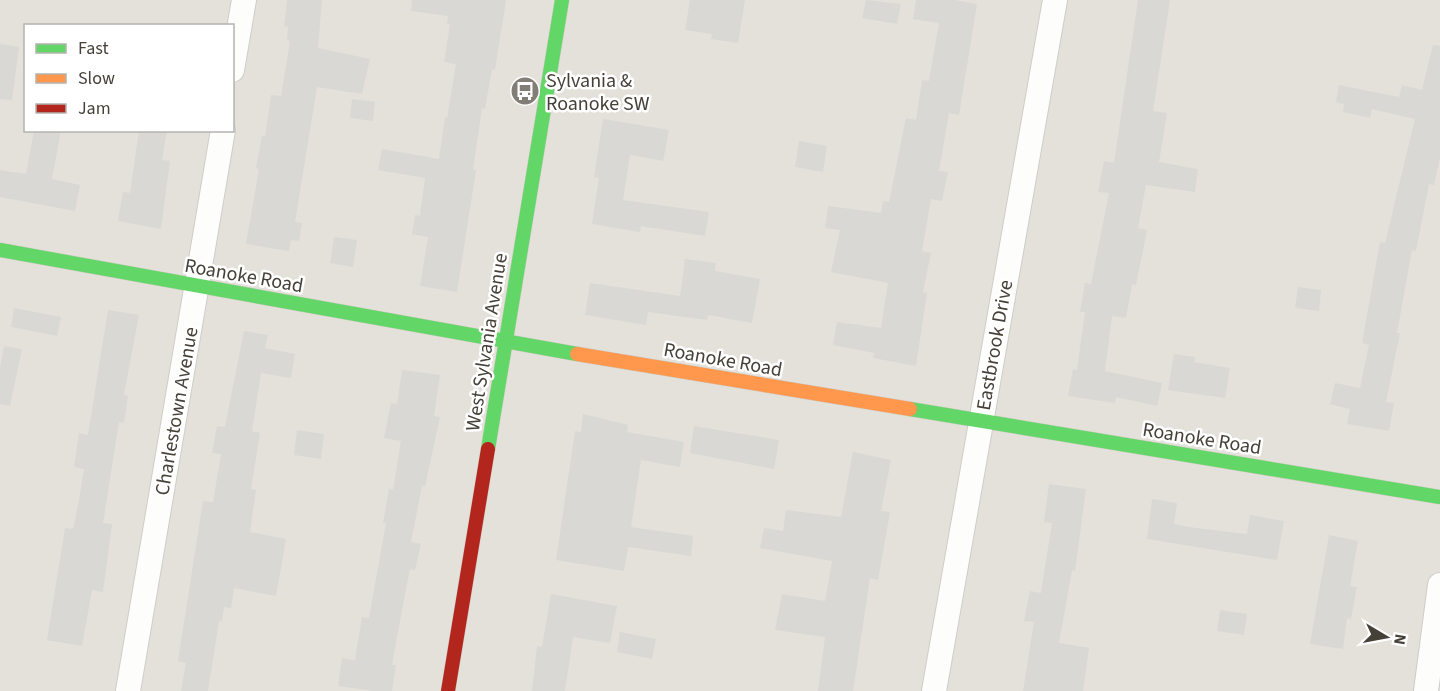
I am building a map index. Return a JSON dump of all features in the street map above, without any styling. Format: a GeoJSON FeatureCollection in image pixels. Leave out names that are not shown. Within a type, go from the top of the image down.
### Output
{"type":"FeatureCollection","features":[{"type":"Feature","properties":{"kind":"street"},"geometry":{"type":"LineString","coordinates":[[234,58],[244,0]]}},
{"type":"Feature","properties":{"kind":"street","name":"West Sylvania Avenue"},"geometry":{"type":"LineString","coordinates":[[448,691],[562,0]]}},
{"type":"Feature","properties":{"kind":"street","name":"Eastbrook Drive"},"geometry":{"type":"LineString","coordinates":[[934,691],[1055,0]]}},
{"type":"Feature","properties":{"kind":"street","name":"Charlestown Avenue"},"geometry":{"type":"LineString","coordinates":[[128,691],[223,132]]}},
{"type":"Feature","properties":{"kind":"street","name":"Roanoke Road"},"geometry":{"type":"LineString","coordinates":[[0,250],[506,342],[1440,497]]}},
{"type":"Feature","properties":{"kind":"street"},"geometry":{"type":"LineString","coordinates":[[1426,691],[1440,585]]}},
{"type":"Feature","properties":{"kind":"shaded area"},"geometry":{"type":"Polygon","coordinates":[[[0,0],[1440,0],[1440,691],[0,691],[0,0]]]}},
{"type":"Feature","properties":{"kind":"building"},"geometry":{"type":"Polygon","coordinates":[[[287,0],[322,0],[318,48],[370,59],[362,94],[317,87],[295,222],[302,223],[299,241],[291,240],[289,251],[246,244],[259,169],[256,168],[262,136],[265,137],[271,95],[281,96],[290,41],[287,40],[288,27],[284,26],[287,0]]]}},
{"type":"Feature","properties":{"kind":"building"},"geometry":{"type":"Polygon","coordinates":[[[412,0],[506,0],[495,70],[492,69],[485,109],[482,108],[473,170],[476,170],[457,292],[420,286],[428,237],[412,234],[415,215],[420,216],[425,178],[378,170],[382,149],[439,159],[456,64],[444,62],[450,24],[447,24],[448,16],[411,11],[412,0]]]}},
{"type":"Feature","properties":{"kind":"building"},"geometry":{"type":"Polygon","coordinates":[[[690,0],[745,0],[738,43],[711,39],[712,34],[685,30],[690,0]]]}},
{"type":"Feature","properties":{"kind":"building"},"geometry":{"type":"Polygon","coordinates":[[[866,0],[901,4],[897,24],[862,18],[866,0]]]}},
{"type":"Feature","properties":{"kind":"building"},"geometry":{"type":"Polygon","coordinates":[[[916,0],[955,0],[977,4],[959,115],[949,113],[939,171],[948,172],[942,201],[931,199],[922,251],[931,253],[923,292],[927,293],[916,366],[873,358],[874,353],[833,345],[837,322],[881,328],[888,283],[831,272],[840,230],[825,228],[828,206],[881,213],[883,201],[889,202],[906,118],[916,120],[922,80],[929,81],[939,23],[913,19],[916,0]]]}},
{"type":"Feature","properties":{"kind":"building"},"geometry":{"type":"Polygon","coordinates":[[[1138,0],[1170,0],[1153,111],[1167,113],[1159,162],[1198,169],[1195,192],[1146,185],[1138,228],[1147,230],[1136,285],[1132,284],[1126,318],[1112,316],[1105,371],[1162,383],[1157,406],[1116,397],[1115,403],[1068,396],[1073,369],[1077,370],[1085,312],[1080,312],[1085,283],[1091,284],[1109,193],[1098,192],[1104,161],[1114,163],[1138,0]]]}},
{"type":"Feature","properties":{"kind":"building"},"geometry":{"type":"Polygon","coordinates":[[[0,44],[19,47],[12,100],[0,99],[0,44]]]}},
{"type":"Feature","properties":{"kind":"building"},"geometry":{"type":"Polygon","coordinates":[[[1433,45],[1440,46],[1440,157],[1434,185],[1429,184],[1416,251],[1412,250],[1397,333],[1400,333],[1386,402],[1394,403],[1389,431],[1347,424],[1350,409],[1330,404],[1335,383],[1360,388],[1369,345],[1362,343],[1380,242],[1385,243],[1415,119],[1372,109],[1370,118],[1343,112],[1344,104],[1336,102],[1339,85],[1399,97],[1402,85],[1422,90],[1433,45]]]}},
{"type":"Feature","properties":{"kind":"building"},"geometry":{"type":"Polygon","coordinates":[[[352,99],[375,102],[373,121],[350,118],[352,99]]]}},
{"type":"Feature","properties":{"kind":"building"},"geometry":{"type":"Polygon","coordinates":[[[603,119],[669,130],[663,161],[630,155],[623,200],[709,212],[705,236],[641,226],[640,232],[592,224],[599,178],[594,177],[603,119]]]}},
{"type":"Feature","properties":{"kind":"building"},"geometry":{"type":"Polygon","coordinates":[[[34,132],[61,132],[52,179],[80,185],[75,211],[0,197],[0,170],[26,174],[34,132]]]}},
{"type":"Feature","properties":{"kind":"building"},"geometry":{"type":"Polygon","coordinates":[[[139,132],[167,132],[162,160],[170,161],[161,229],[118,221],[123,192],[130,193],[139,132]]]}},
{"type":"Feature","properties":{"kind":"building"},"geometry":{"type":"Polygon","coordinates":[[[799,141],[827,146],[823,172],[795,167],[799,141]]]}},
{"type":"Feature","properties":{"kind":"building"},"geometry":{"type":"Polygon","coordinates":[[[334,237],[357,240],[353,267],[330,263],[334,237]]]}},
{"type":"Feature","properties":{"kind":"building"},"geometry":{"type":"Polygon","coordinates":[[[685,259],[716,263],[715,271],[760,279],[752,323],[708,315],[707,320],[648,312],[646,325],[585,315],[590,283],[680,296],[685,259]]]}},
{"type":"Feature","properties":{"kind":"building"},"geometry":{"type":"Polygon","coordinates":[[[1298,287],[1321,290],[1319,311],[1295,308],[1298,287]]]}},
{"type":"Feature","properties":{"kind":"building"},"geometry":{"type":"Polygon","coordinates":[[[14,308],[61,317],[57,336],[11,327],[14,308]]]}},
{"type":"Feature","properties":{"kind":"building"},"geometry":{"type":"Polygon","coordinates":[[[108,310],[139,315],[124,395],[128,396],[124,423],[119,422],[103,523],[112,524],[103,592],[92,590],[82,646],[47,640],[65,528],[73,529],[84,469],[74,467],[79,433],[88,435],[108,310]]]}},
{"type":"Feature","properties":{"kind":"building"},"geometry":{"type":"Polygon","coordinates":[[[244,331],[268,335],[265,348],[295,354],[291,378],[261,373],[252,431],[260,433],[251,489],[256,490],[250,532],[286,539],[276,596],[234,588],[231,608],[224,607],[222,622],[219,621],[208,691],[181,691],[186,663],[178,661],[203,501],[213,502],[221,454],[212,453],[217,426],[225,427],[244,331]]]}},
{"type":"Feature","properties":{"kind":"building"},"geometry":{"type":"Polygon","coordinates":[[[4,346],[22,349],[10,406],[0,404],[0,368],[4,346]]]}},
{"type":"Feature","properties":{"kind":"building"},"geometry":{"type":"Polygon","coordinates":[[[1174,354],[1195,357],[1194,362],[1230,368],[1225,398],[1168,390],[1174,354]]]}},
{"type":"Feature","properties":{"kind":"building"},"geometry":{"type":"Polygon","coordinates":[[[402,370],[440,375],[434,416],[440,417],[425,486],[422,486],[411,542],[421,544],[415,570],[410,569],[392,665],[396,665],[392,691],[338,686],[342,658],[355,660],[362,617],[369,618],[386,523],[383,523],[389,489],[393,490],[401,441],[384,438],[391,403],[397,404],[402,370]]]}},
{"type":"Feature","properties":{"kind":"building"},"geometry":{"type":"Polygon","coordinates":[[[583,414],[628,425],[627,432],[684,442],[680,467],[641,460],[631,527],[693,536],[691,556],[628,547],[624,571],[556,560],[575,431],[581,432],[583,414]]]}},
{"type":"Feature","properties":{"kind":"building"},"geometry":{"type":"Polygon","coordinates":[[[694,426],[779,440],[774,469],[690,453],[694,426]]]}},
{"type":"Feature","properties":{"kind":"building"},"geometry":{"type":"Polygon","coordinates":[[[297,430],[324,434],[321,459],[294,455],[297,430]]]}},
{"type":"Feature","properties":{"kind":"building"},"geometry":{"type":"Polygon","coordinates":[[[853,452],[891,460],[881,511],[890,512],[878,580],[870,578],[853,691],[818,691],[825,637],[775,630],[782,594],[825,601],[832,561],[760,548],[764,528],[783,531],[786,510],[841,517],[853,452]]]}},
{"type":"Feature","properties":{"kind":"building"},"geometry":{"type":"Polygon","coordinates":[[[1049,484],[1086,489],[1075,571],[1072,570],[1059,643],[1089,648],[1083,691],[1023,691],[1034,622],[1024,621],[1030,591],[1041,593],[1052,523],[1044,522],[1049,484]]]}},
{"type":"Feature","properties":{"kind":"building"},"geometry":{"type":"Polygon","coordinates":[[[1152,499],[1177,503],[1174,524],[1196,528],[1247,534],[1250,515],[1284,521],[1277,560],[1147,539],[1152,499]]]}},
{"type":"Feature","properties":{"kind":"building"},"geometry":{"type":"Polygon","coordinates":[[[1329,535],[1358,541],[1350,586],[1357,587],[1351,619],[1347,618],[1343,649],[1310,644],[1329,535]]]}},
{"type":"Feature","properties":{"kind":"building"},"geometry":{"type":"Polygon","coordinates":[[[551,594],[617,606],[610,643],[573,637],[565,691],[532,691],[537,646],[542,647],[551,594]]]}},
{"type":"Feature","properties":{"kind":"building"},"geometry":{"type":"Polygon","coordinates":[[[1220,610],[1247,614],[1244,635],[1217,631],[1220,610]]]}},
{"type":"Feature","properties":{"kind":"building"},"geometry":{"type":"Polygon","coordinates":[[[620,632],[656,639],[652,659],[617,652],[620,632]]]}},
{"type":"Feature","properties":{"kind":"traffic: fast"},"geometry":{"type":"LineString","coordinates":[[488,449],[562,0]]}},
{"type":"Feature","properties":{"kind":"traffic: fast"},"geometry":{"type":"LineString","coordinates":[[0,250],[577,354]]}},
{"type":"Feature","properties":{"kind":"traffic: fast"},"geometry":{"type":"LineString","coordinates":[[910,409],[1440,497]]}},
{"type":"Feature","properties":{"kind":"traffic: slow"},"geometry":{"type":"LineString","coordinates":[[577,354],[910,409]]}},
{"type":"Feature","properties":{"kind":"traffic: jam"},"geometry":{"type":"LineString","coordinates":[[448,691],[488,449]]}},
{"type":"Feature","properties":{"kind":"place","name":"Sylvania & Roanoke SW"},"geometry":{"type":"Point","coordinates":[525,91]}}]}
